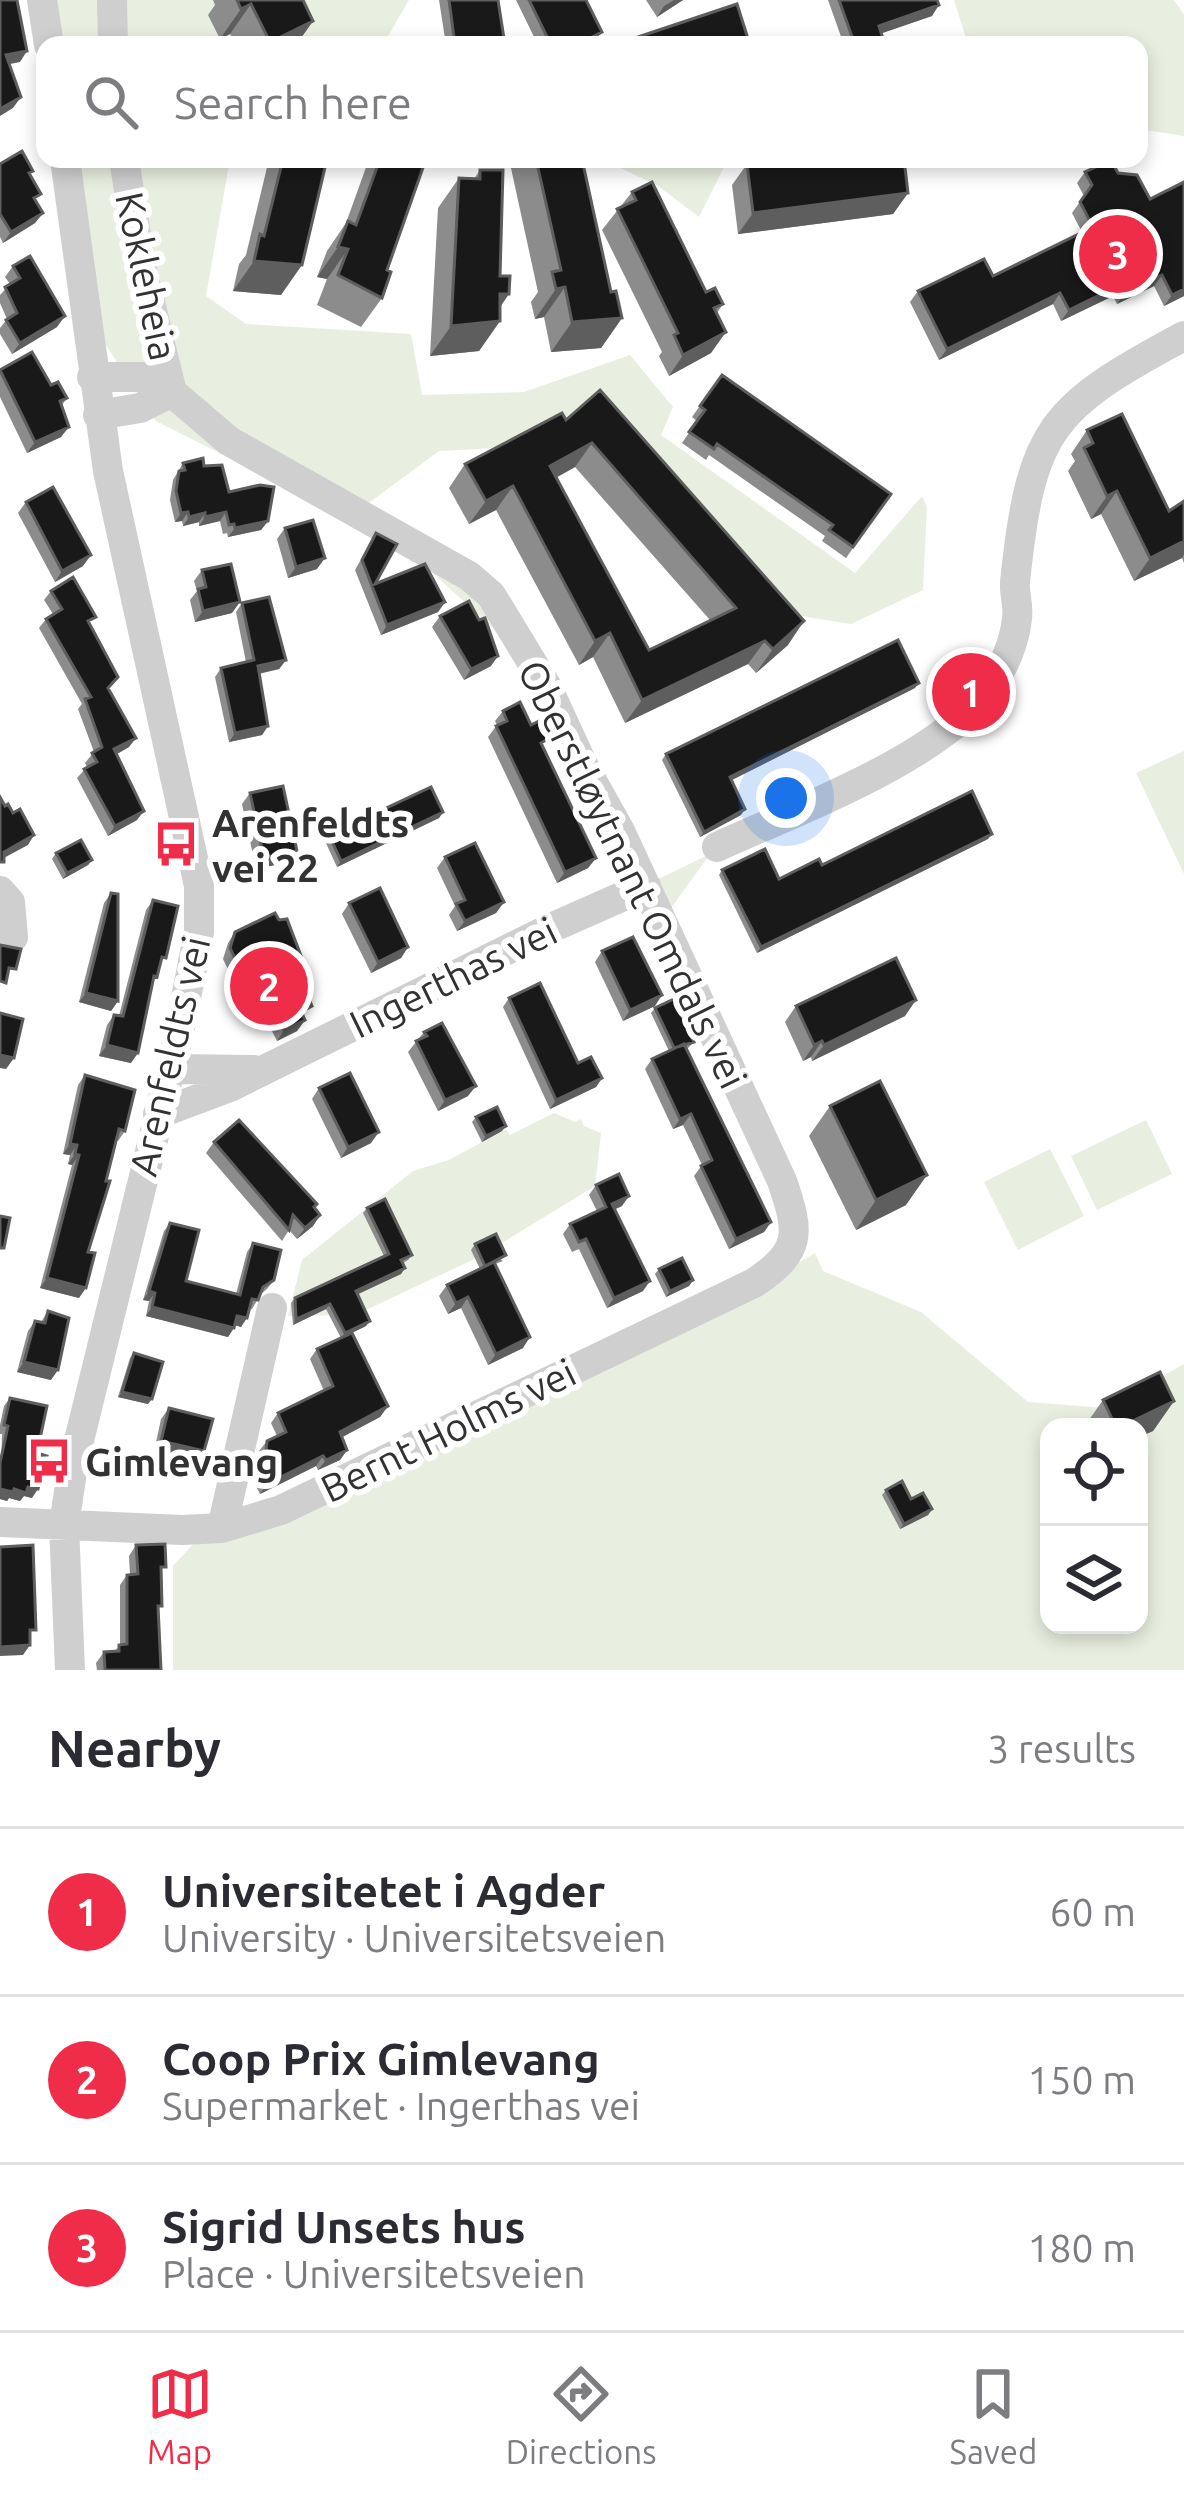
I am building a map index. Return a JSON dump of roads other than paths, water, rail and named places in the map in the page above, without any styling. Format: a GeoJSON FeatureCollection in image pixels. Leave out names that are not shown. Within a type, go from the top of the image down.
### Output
{"type":"FeatureCollection","features":[{"type":"Feature","properties":{"kind":"street"},"geometry":{"type":"LineString","coordinates":[[42,0],[48,36]]}},
{"type":"Feature","properties":{"kind":"street"},"geometry":{"type":"LineString","coordinates":[[112,0],[113,36]]}},
{"type":"Feature","properties":{"kind":"street","name":"Arenfeldts vei"},"geometry":{"type":"LineString","coordinates":[[66,168],[98,415],[202,907],[194,968],[95,1363],[64,1525],[70,1670]]}},
{"type":"Feature","properties":{"kind":"street","name":"Kokleheia"},"geometry":{"type":"LineString","coordinates":[[125,168],[141,266],[172,392]]}},
{"type":"Feature","properties":{"kind":"street"},"geometry":{"type":"LineString","coordinates":[[717,847],[898,761],[944,736],[970,713],[999,672],[1016,628],[1014,590],[1025,501],[1050,434],[1094,387],[1184,336]]}},
{"type":"Feature","properties":{"kind":"street","name":"Oberstløytnant Omdals vei"},"geometry":{"type":"LineString","coordinates":[[92,376],[154,376],[230,441],[469,576],[491,595],[547,687],[646,886],[782,1181],[794,1216],[794,1244]]}},
{"type":"Feature","properties":{"kind":"street"},"geometry":{"type":"LineString","coordinates":[[98,415],[140,408],[172,392]]}},
{"type":"Feature","properties":{"kind":"street","name":"Ingerthas vei"},"geometry":{"type":"LineString","coordinates":[[158,1114],[204,1099],[646,886]]}},
{"type":"Feature","properties":{"kind":"street"},"geometry":{"type":"LineString","coordinates":[[0,891],[10,902],[13,937]]}},
{"type":"Feature","properties":{"kind":"street","name":"Ingerthas vei"},"geometry":{"type":"LineString","coordinates":[[170,1069],[260,1069]]}},
{"type":"Feature","properties":{"kind":"street","name":"Bernt Holms vei"},"geometry":{"type":"LineString","coordinates":[[0,1522],[143,1531],[222,1528],[280,1510],[736,1292],[780,1265],[794,1244]]}},
{"type":"Feature","properties":{"kind":"street"},"geometry":{"type":"LineString","coordinates":[[222,1528],[272,1308]]}},
{"type":"Feature","properties":{"kind":"place","name":"Sigrid Unsets hus"},"geometry":{"type":"Point","coordinates":[1118,254]}},
{"type":"Feature","properties":{"kind":"place","name":"Universitetet i Agder"},"geometry":{"type":"Point","coordinates":[971,692]}},
{"type":"Feature","properties":{"kind":"place","name":"Arenfeldts vei 22"},"geometry":{"type":"Point","coordinates":[176,844]}},
{"type":"Feature","properties":{"kind":"place","name":"Coop Prix Gimlevang"},"geometry":{"type":"Point","coordinates":[269,986]}},
{"type":"Feature","properties":{"kind":"place","name":"Gimlevang"},"geometry":{"type":"Point","coordinates":[49,1461]}}]}
